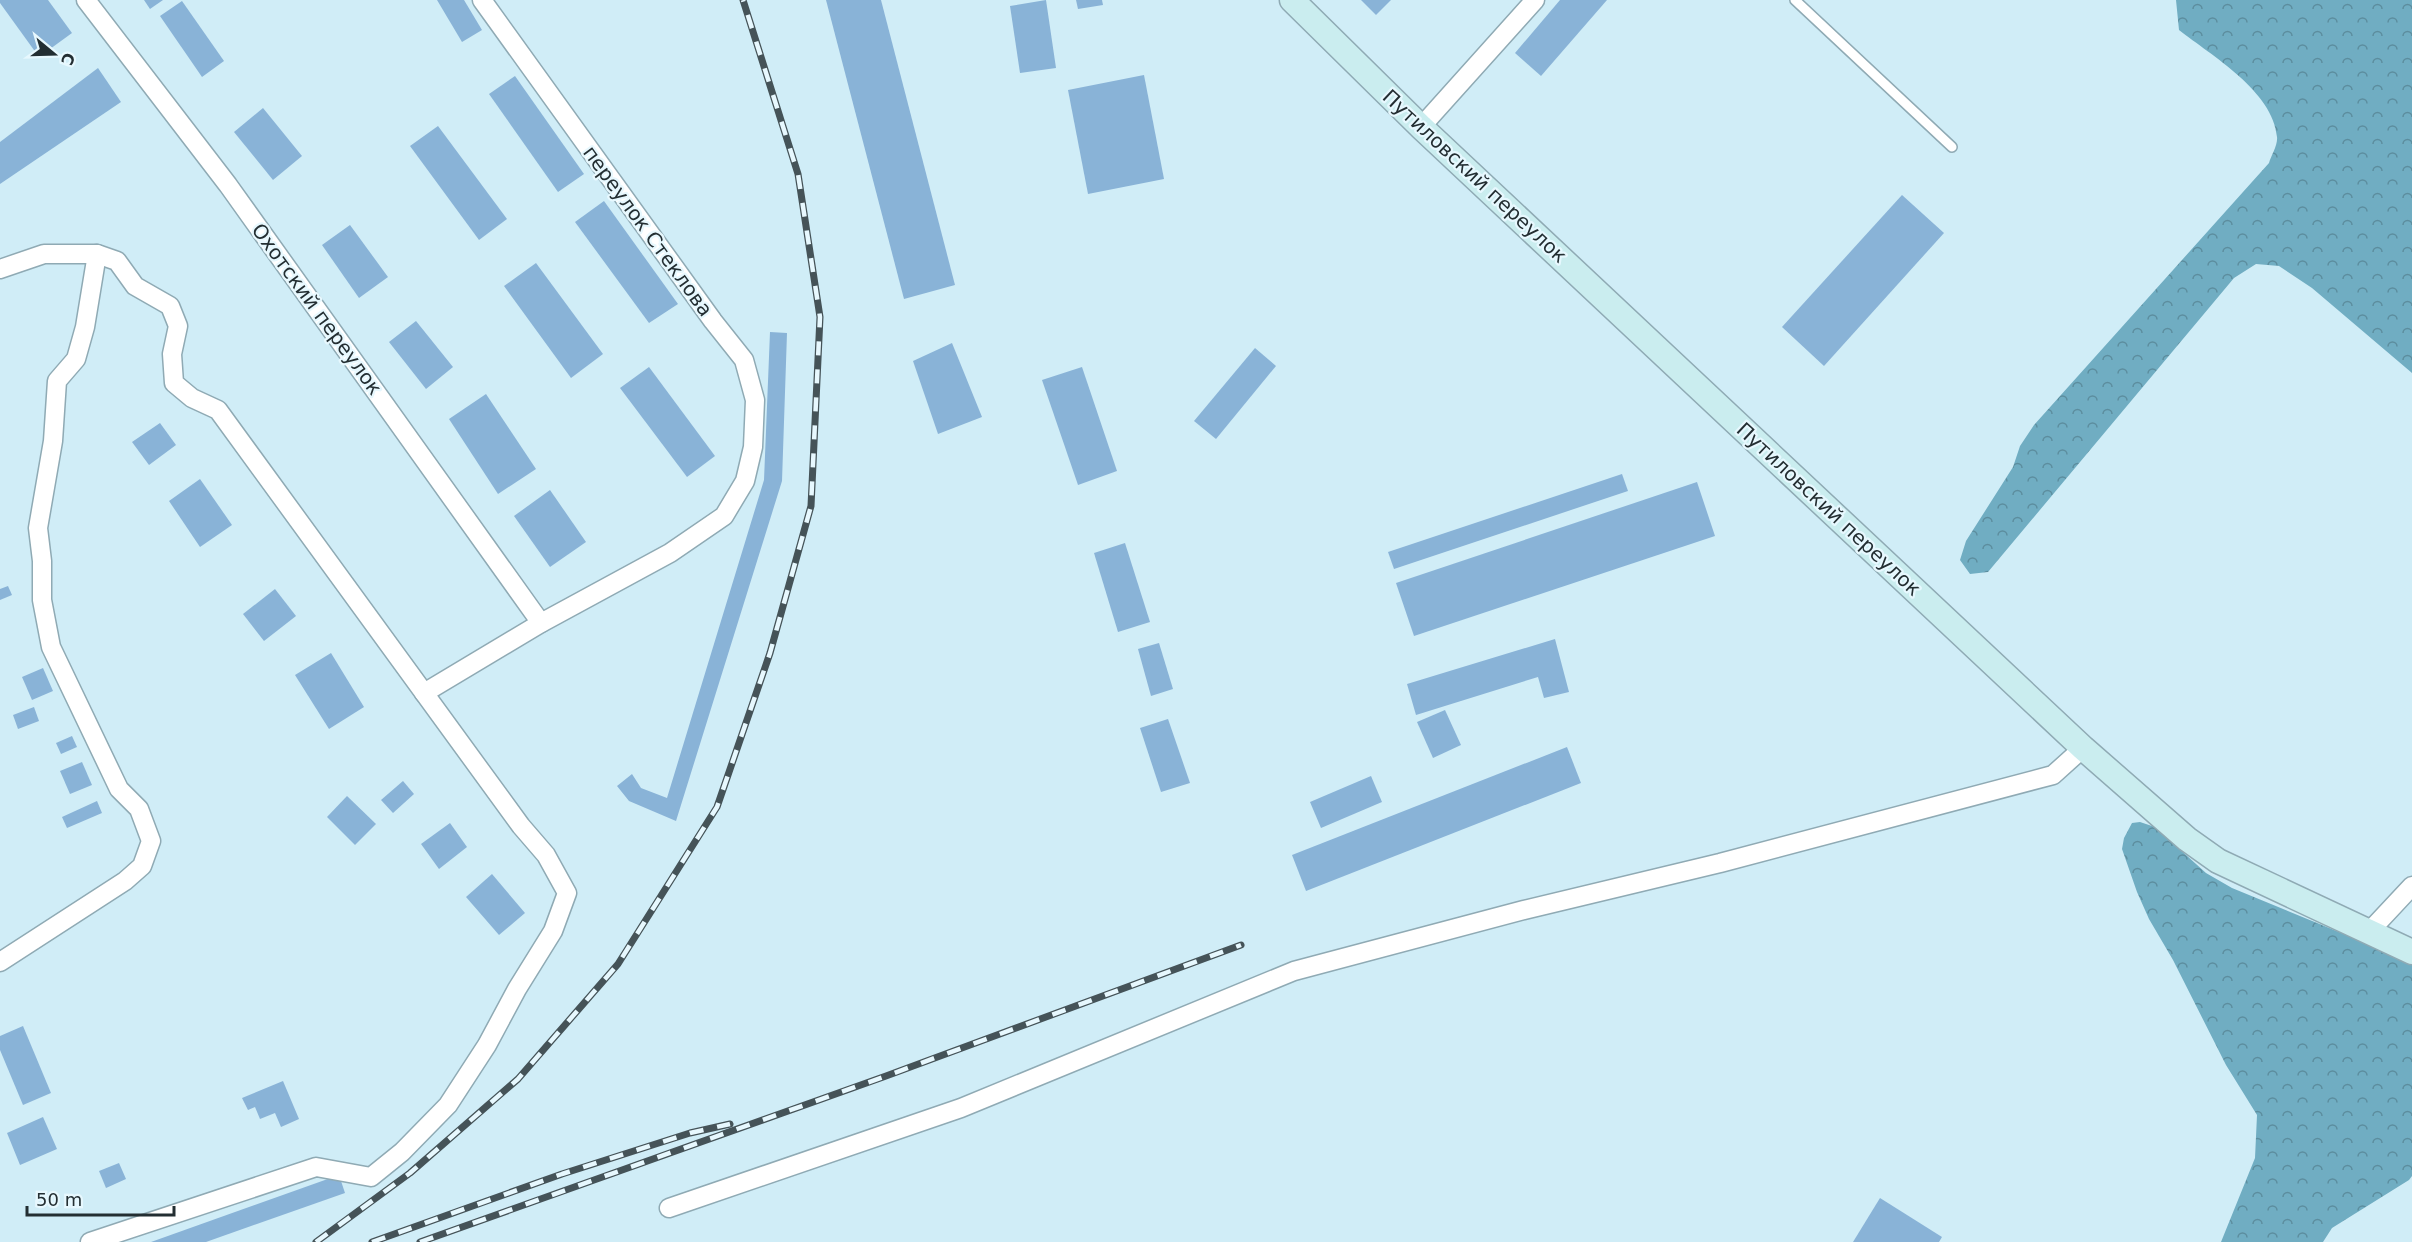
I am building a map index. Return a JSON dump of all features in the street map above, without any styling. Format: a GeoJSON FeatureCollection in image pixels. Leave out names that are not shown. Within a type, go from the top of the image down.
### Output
{"type":"FeatureCollection","features":[{"type":"Feature","properties":{"kind":"main road","name":"Путиловский переулок"},"geometry":{"type":"LineString","coordinates":[[1292,0],[1421,127],[2083,748],[2187,839],[2218,861],[2412,952]]}},
{"type":"Feature","properties":{"kind":"street","name":"Охотский переулок"},"geometry":{"type":"LineString","coordinates":[[86,0],[228,185],[541,623]]}},
{"type":"Feature","properties":{"kind":"street","name":"переулок Стеклова"},"geometry":{"type":"LineString","coordinates":[[424,693],[541,623],[670,553],[724,516],[744,481],[753,447],[755,400],[744,360],[482,0]]}},
{"type":"Feature","properties":{"kind":"street"},"geometry":{"type":"LineString","coordinates":[[1421,127],[1535,0]]}},
{"type":"Feature","properties":{"kind":"street"},"geometry":{"type":"LineString","coordinates":[[0,269],[44,254],[97,254],[117,261],[135,286],[170,306],[178,326],[172,354],[174,383],[192,398],[218,410],[521,826],[546,855],[567,893],[553,931],[517,989],[487,1045],[448,1105],[402,1152],[372,1177],[316,1167],[90,1242]]}},
{"type":"Feature","properties":{"kind":"street"},"geometry":{"type":"LineString","coordinates":[[0,962],[125,881],[142,866],[151,840],[139,809],[119,789],[51,647],[42,600],[42,561],[38,528],[53,441],[57,381],[76,359],[85,327],[97,254]]}},
{"type":"Feature","properties":{"kind":"street"},"geometry":{"type":"LineString","coordinates":[[669,1208],[961,1108],[1294,971],[1524,910],[1720,863],[2053,774],[2083,748]]}},
{"type":"Feature","properties":{"kind":"street"},"geometry":{"type":"LineString","coordinates":[[2368,933],[2412,886]]}},
{"type":"Feature","properties":{"kind":"lane"},"geometry":{"type":"LineString","coordinates":[[1795,0],[1952,147]]}},
{"type":"Feature","properties":{"kind":"green space"},"geometry":{"type":"Polygon","coordinates":[[[2176,0],[2412,0],[2412,373],[2312,288],[2279,266],[2256,264],[2234,278],[1988,572],[1970,574],[1960,560],[1966,541],[2013,467],[2020,446],[2034,425],[2269,163],[2275,147],[2277,137],[2273,120],[2265,105],[2239,76],[2179,30],[2176,0]]]}},
{"type":"Feature","properties":{"kind":"green space"},"geometry":{"type":"Polygon","coordinates":[[[2140,822],[2155,827],[2206,873],[2232,888],[2412,962],[2412,1176],[2332,1228],[2323,1242],[2221,1242],[2255,1158],[2257,1115],[2226,1065],[2137,892],[2122,849],[2124,838],[2132,823],[2140,822]]]}},
{"type":"Feature","properties":{"kind":"building"},"geometry":{"type":"Polygon","coordinates":[[[0,0],[48,0],[72,33],[39,57],[0,0]]]}},
{"type":"Feature","properties":{"kind":"building"},"geometry":{"type":"Polygon","coordinates":[[[144,0],[163,0],[150,9],[144,0]]]}},
{"type":"Feature","properties":{"kind":"building"},"geometry":{"type":"Polygon","coordinates":[[[437,0],[464,0],[482,30],[462,42],[437,0]]]}},
{"type":"Feature","properties":{"kind":"building"},"geometry":{"type":"Polygon","coordinates":[[[826,0],[881,0],[955,285],[904,299],[826,0]]]}},
{"type":"Feature","properties":{"kind":"building"},"geometry":{"type":"Polygon","coordinates":[[[1046,0],[1056,68],[1020,73],[1010,6],[1046,0]]]}},
{"type":"Feature","properties":{"kind":"building"},"geometry":{"type":"Polygon","coordinates":[[[1076,0],[1102,0],[1103,5],[1078,9],[1076,0]]]}},
{"type":"Feature","properties":{"kind":"building"},"geometry":{"type":"Polygon","coordinates":[[[1361,0],[1391,0],[1376,15],[1361,0]]]}},
{"type":"Feature","properties":{"kind":"building"},"geometry":{"type":"Polygon","coordinates":[[[1560,0],[1607,0],[1541,76],[1515,53],[1560,0]]]}},
{"type":"Feature","properties":{"kind":"building"},"geometry":{"type":"Polygon","coordinates":[[[182,1],[224,61],[202,77],[160,16],[182,1]]]}},
{"type":"Feature","properties":{"kind":"building"},"geometry":{"type":"Polygon","coordinates":[[[98,68],[121,102],[0,184],[0,142],[98,68]]]}},
{"type":"Feature","properties":{"kind":"building"},"geometry":{"type":"Polygon","coordinates":[[[1144,75],[1164,179],[1088,194],[1068,90],[1144,75]]]}},
{"type":"Feature","properties":{"kind":"building"},"geometry":{"type":"Polygon","coordinates":[[[515,76],[584,174],[558,192],[489,94],[515,76]]]}},
{"type":"Feature","properties":{"kind":"building"},"geometry":{"type":"Polygon","coordinates":[[[263,108],[302,156],[273,180],[234,132],[263,108]]]}},
{"type":"Feature","properties":{"kind":"building"},"geometry":{"type":"Polygon","coordinates":[[[438,126],[507,219],[479,240],[410,146],[438,126]]]}},
{"type":"Feature","properties":{"kind":"building"},"geometry":{"type":"Polygon","coordinates":[[[1902,195],[1944,233],[1824,366],[1782,327],[1902,195]]]}},
{"type":"Feature","properties":{"kind":"building"},"geometry":{"type":"Polygon","coordinates":[[[604,201],[678,304],[649,323],[575,222],[604,201]]]}},
{"type":"Feature","properties":{"kind":"building"},"geometry":{"type":"Polygon","coordinates":[[[350,225],[388,277],[359,298],[322,245],[350,225]]]}},
{"type":"Feature","properties":{"kind":"building"},"geometry":{"type":"Polygon","coordinates":[[[536,263],[603,354],[571,378],[504,286],[536,263]]]}},
{"type":"Feature","properties":{"kind":"building"},"geometry":{"type":"Polygon","coordinates":[[[416,321],[453,367],[426,389],[389,342],[416,321]]]}},
{"type":"Feature","properties":{"kind":"building"},"geometry":{"type":"Polygon","coordinates":[[[770,332],[787,333],[782,481],[676,821],[629,801],[617,786],[632,774],[641,788],[667,798],[764,480],[770,332]]]}},
{"type":"Feature","properties":{"kind":"building"},"geometry":{"type":"Polygon","coordinates":[[[952,343],[982,417],[938,434],[913,361],[952,343]]]}},
{"type":"Feature","properties":{"kind":"building"},"geometry":{"type":"Polygon","coordinates":[[[1255,348],[1276,366],[1216,439],[1194,421],[1255,348]]]}},
{"type":"Feature","properties":{"kind":"building"},"geometry":{"type":"Polygon","coordinates":[[[649,367],[715,456],[687,477],[620,388],[649,367]]]}},
{"type":"Feature","properties":{"kind":"building"},"geometry":{"type":"Polygon","coordinates":[[[1082,367],[1117,471],[1078,485],[1042,380],[1082,367]]]}},
{"type":"Feature","properties":{"kind":"building"},"geometry":{"type":"Polygon","coordinates":[[[486,394],[536,469],[498,494],[449,419],[486,394]]]}},
{"type":"Feature","properties":{"kind":"building"},"geometry":{"type":"Polygon","coordinates":[[[160,423],[176,445],[149,465],[132,442],[160,423]]]}},
{"type":"Feature","properties":{"kind":"building"},"geometry":{"type":"Polygon","coordinates":[[[1622,474],[1628,491],[1394,569],[1388,552],[1622,474]]]}},
{"type":"Feature","properties":{"kind":"building"},"geometry":{"type":"Polygon","coordinates":[[[200,479],[232,525],[200,547],[169,501],[200,479]]]}},
{"type":"Feature","properties":{"kind":"building"},"geometry":{"type":"Polygon","coordinates":[[[1697,482],[1715,536],[1414,636],[1396,583],[1697,482]]]}},
{"type":"Feature","properties":{"kind":"building"},"geometry":{"type":"Polygon","coordinates":[[[550,490],[586,542],[550,567],[514,516],[550,490]]]}},
{"type":"Feature","properties":{"kind":"building"},"geometry":{"type":"Polygon","coordinates":[[[1125,543],[1150,622],[1118,632],[1094,553],[1125,543]]]}},
{"type":"Feature","properties":{"kind":"building"},"geometry":{"type":"Polygon","coordinates":[[[8,586],[12,595],[0,600],[0,589],[8,586]]]}},
{"type":"Feature","properties":{"kind":"building"},"geometry":{"type":"Polygon","coordinates":[[[275,589],[296,616],[264,641],[243,614],[275,589]]]}},
{"type":"Feature","properties":{"kind":"building"},"geometry":{"type":"Polygon","coordinates":[[[1555,639],[1569,692],[1544,698],[1538,677],[1416,715],[1407,684],[1555,639]]]}},
{"type":"Feature","properties":{"kind":"building"},"geometry":{"type":"Polygon","coordinates":[[[1159,643],[1173,689],[1151,696],[1138,649],[1159,643]]]}},
{"type":"Feature","properties":{"kind":"building"},"geometry":{"type":"Polygon","coordinates":[[[331,653],[364,707],[329,729],[295,675],[331,653]]]}},
{"type":"Feature","properties":{"kind":"building"},"geometry":{"type":"Polygon","coordinates":[[[43,668],[53,691],[32,700],[22,677],[43,668]]]}},
{"type":"Feature","properties":{"kind":"building"},"geometry":{"type":"Polygon","coordinates":[[[34,707],[39,721],[18,729],[13,715],[34,707]]]}},
{"type":"Feature","properties":{"kind":"building"},"geometry":{"type":"Polygon","coordinates":[[[1445,710],[1461,745],[1433,758],[1417,722],[1445,710]]]}},
{"type":"Feature","properties":{"kind":"building"},"geometry":{"type":"Polygon","coordinates":[[[1168,719],[1190,783],[1161,792],[1140,728],[1168,719]]]}},
{"type":"Feature","properties":{"kind":"building"},"geometry":{"type":"Polygon","coordinates":[[[72,736],[77,747],[61,754],[56,743],[72,736]]]}},
{"type":"Feature","properties":{"kind":"building"},"geometry":{"type":"Polygon","coordinates":[[[1567,747],[1581,783],[1306,891],[1292,855],[1567,747]]]}},
{"type":"Feature","properties":{"kind":"building"},"geometry":{"type":"Polygon","coordinates":[[[82,762],[92,785],[70,794],[60,771],[82,762]]]}},
{"type":"Feature","properties":{"kind":"building"},"geometry":{"type":"Polygon","coordinates":[[[1371,776],[1382,802],[1321,828],[1310,802],[1371,776]]]}},
{"type":"Feature","properties":{"kind":"building"},"geometry":{"type":"Polygon","coordinates":[[[403,781],[414,794],[393,813],[381,800],[403,781]]]}},
{"type":"Feature","properties":{"kind":"building"},"geometry":{"type":"Polygon","coordinates":[[[347,796],[376,824],[355,845],[327,817],[347,796]]]}},
{"type":"Feature","properties":{"kind":"building"},"geometry":{"type":"Polygon","coordinates":[[[97,801],[102,813],[67,828],[62,817],[97,801]]]}},
{"type":"Feature","properties":{"kind":"building"},"geometry":{"type":"Polygon","coordinates":[[[450,823],[467,847],[439,869],[421,844],[450,823]]]}},
{"type":"Feature","properties":{"kind":"building"},"geometry":{"type":"Polygon","coordinates":[[[492,874],[525,913],[499,935],[466,897],[492,874]]]}},
{"type":"Feature","properties":{"kind":"building"},"geometry":{"type":"Polygon","coordinates":[[[23,1026],[51,1093],[23,1105],[0,1050],[0,1036],[23,1026]]]}},
{"type":"Feature","properties":{"kind":"building"},"geometry":{"type":"Polygon","coordinates":[[[283,1081],[299,1119],[281,1127],[275,1113],[260,1119],[255,1107],[248,1110],[242,1098],[283,1081]]]}},
{"type":"Feature","properties":{"kind":"building"},"geometry":{"type":"Polygon","coordinates":[[[43,1117],[57,1149],[20,1165],[7,1133],[43,1117]]]}},
{"type":"Feature","properties":{"kind":"building"},"geometry":{"type":"Polygon","coordinates":[[[119,1163],[126,1179],[106,1188],[99,1171],[119,1163]]]}},
{"type":"Feature","properties":{"kind":"building"},"geometry":{"type":"Polygon","coordinates":[[[339,1175],[345,1193],[206,1242],[151,1242],[339,1175]]]}},
{"type":"Feature","properties":{"kind":"building"},"geometry":{"type":"Polygon","coordinates":[[[1880,1198],[1942,1237],[1939,1242],[1853,1242],[1880,1198]]]}},
{"type":"Feature","properties":{"kind":"railway"},"geometry":{"type":"LineString","coordinates":[[316,1242],[410,1173],[518,1079],[618,964],[717,807],[770,653],[811,506],[820,317],[798,174],[743,0]]}},
{"type":"Feature","properties":{"kind":"railway"},"geometry":{"type":"LineString","coordinates":[[420,1242],[886,1076],[1241,945]]}},
{"type":"Feature","properties":{"kind":"railway"},"geometry":{"type":"LineString","coordinates":[[372,1242],[562,1174],[690,1133],[730,1124]]}}]}
